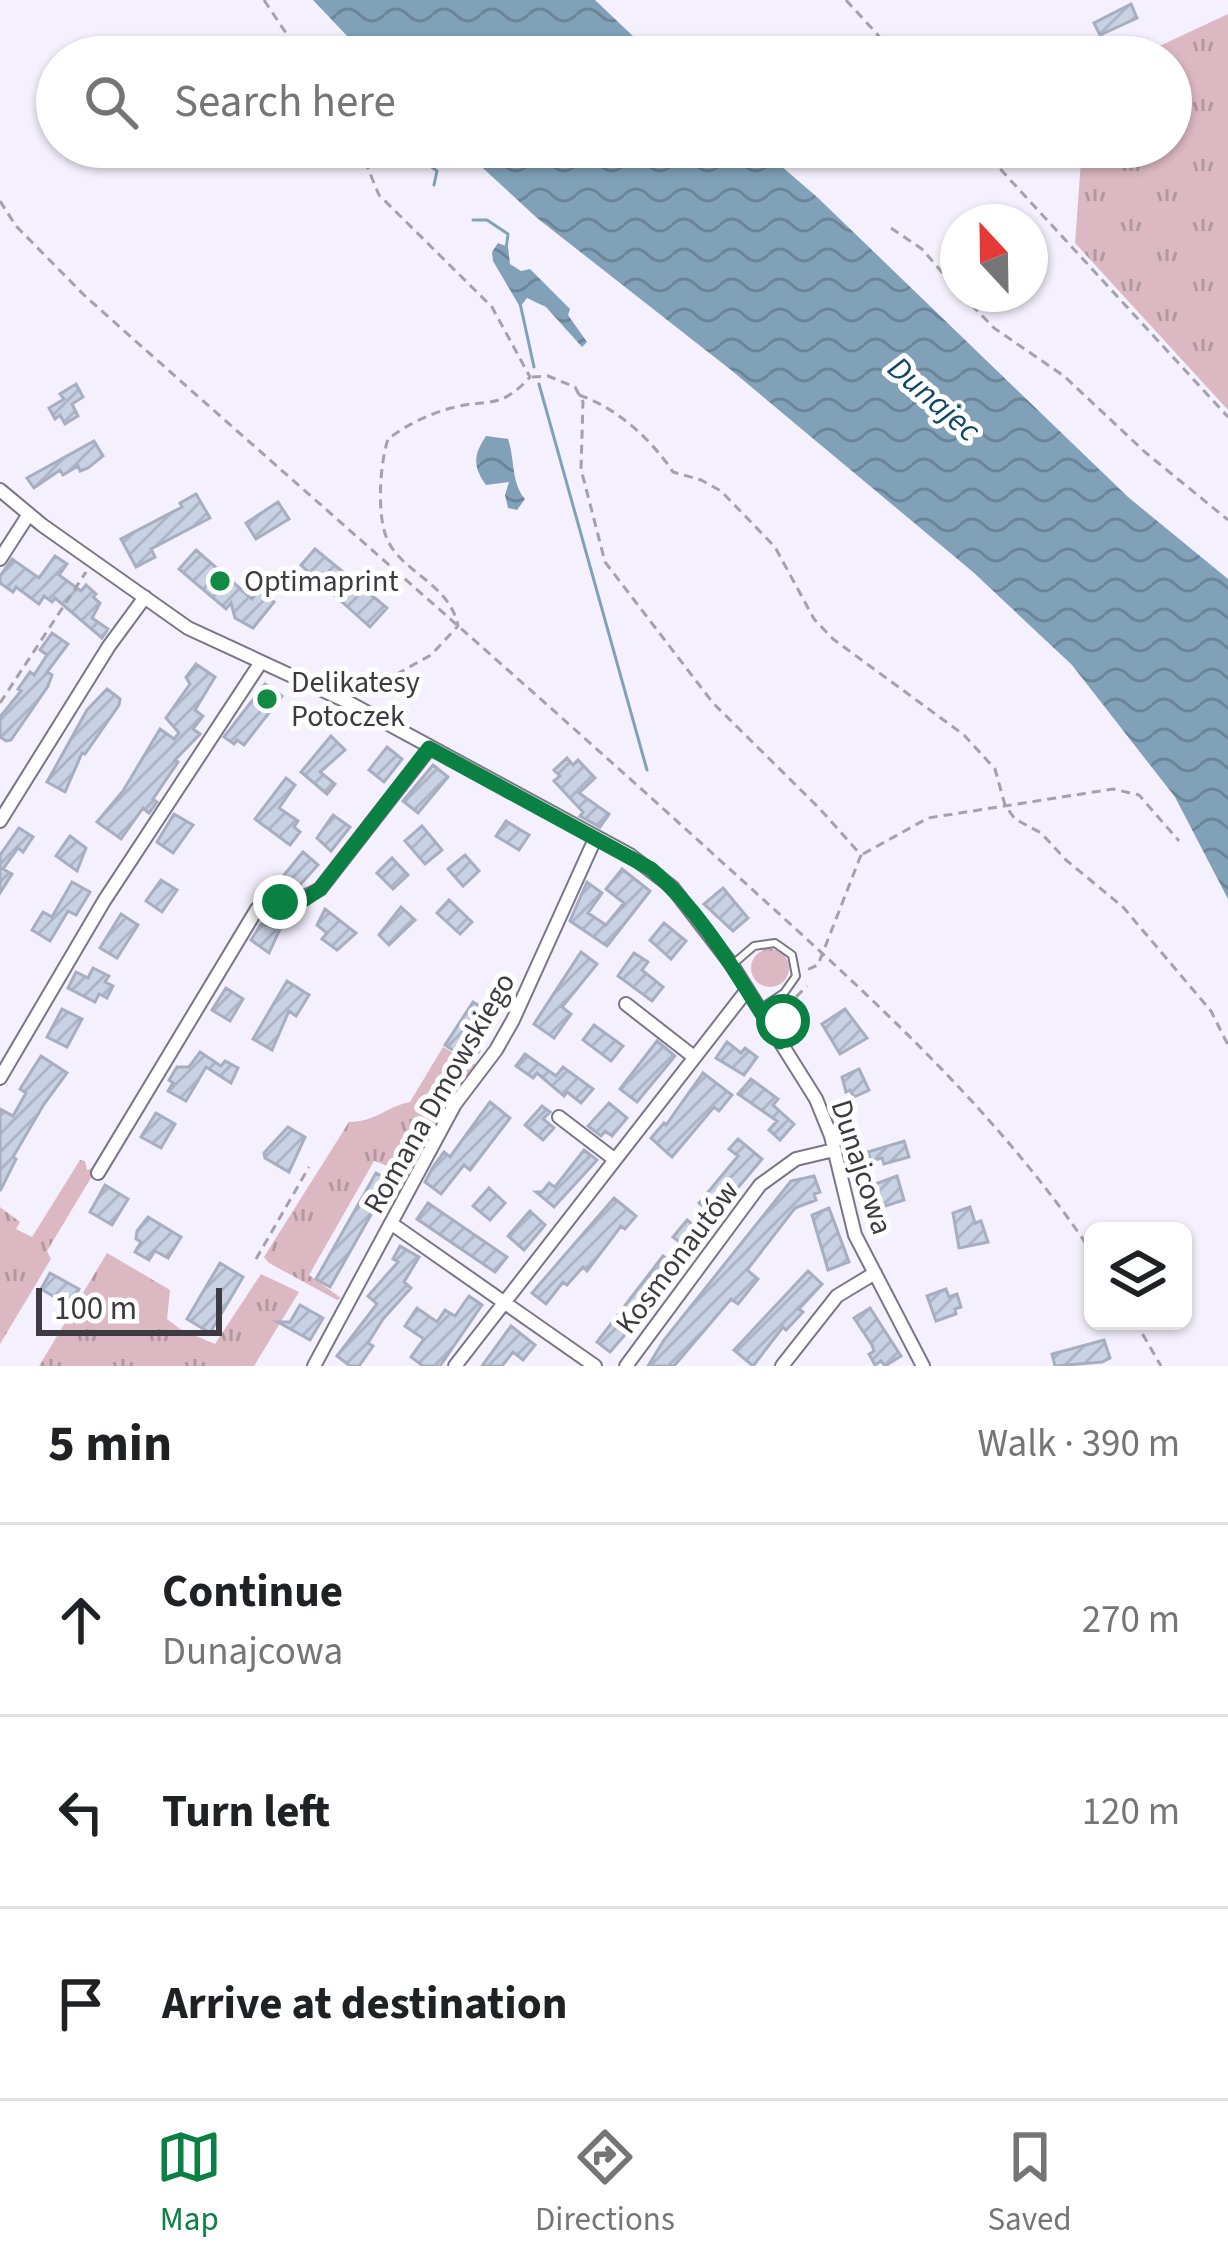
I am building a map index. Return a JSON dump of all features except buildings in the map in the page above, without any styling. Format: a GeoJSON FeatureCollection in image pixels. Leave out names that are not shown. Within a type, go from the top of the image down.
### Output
{"type":"FeatureCollection","features":[{"type":"Feature","properties":{"kind":"street","name":"Dunajcowa"},"geometry":{"type":"LineString","coordinates":[[0,490],[188,628],[346,701],[630,855],[672,886],[732,965],[816,1099],[855,1235],[923,1366]]}},
{"type":"Feature","properties":{"kind":"street"},"geometry":{"type":"LineString","coordinates":[[0,560],[29,514]]}},
{"type":"Feature","properties":{"kind":"street"},"geometry":{"type":"LineString","coordinates":[[0,821],[145,597]]}},
{"type":"Feature","properties":{"kind":"street"},"geometry":{"type":"LineString","coordinates":[[0,1078],[104,901],[261,662]]}},
{"type":"Feature","properties":{"kind":"street"},"geometry":{"type":"LineString","coordinates":[[98,1173],[257,909],[302,901],[320,889],[429,748]]}},
{"type":"Feature","properties":{"kind":"street","name":"Romana Dmowskiego"},"geometry":{"type":"LineString","coordinates":[[314,1366],[455,1104],[513,1020],[596,839]]}},
{"type":"Feature","properties":{"kind":"street"},"geometry":{"type":"LineString","coordinates":[[454,1366],[747,990]]}},
{"type":"Feature","properties":{"kind":"street"},"geometry":{"type":"LineString","coordinates":[[626,1004],[694,1057]]}},
{"type":"Feature","properties":{"kind":"street"},"geometry":{"type":"LineString","coordinates":[[559,1117],[614,1159]]}},
{"type":"Feature","properties":{"kind":"street","name":"Kosmonautów"},"geometry":{"type":"LineString","coordinates":[[626,1366],[760,1185],[796,1159],[834,1150]]}},
{"type":"Feature","properties":{"kind":"street"},"geometry":{"type":"LineString","coordinates":[[392,1224],[596,1366]]}},
{"type":"Feature","properties":{"kind":"street"},"geometry":{"type":"LineString","coordinates":[[782,1366],[837,1296],[875,1273]]}},
{"type":"Feature","properties":{"kind":"lane"},"geometry":{"type":"LineString","coordinates":[[732,965],[754,946],[775,943],[792,955],[796,976],[784,993],[760,1009]]}},
{"type":"Feature","properties":{"kind":"path"},"geometry":{"type":"LineString","coordinates":[[264,0],[288,36]]}},
{"type":"Feature","properties":{"kind":"path"},"geometry":{"type":"LineString","coordinates":[[847,0],[879,36]]}},
{"type":"Feature","properties":{"kind":"path"},"geometry":{"type":"LineString","coordinates":[[368,168],[379,195],[492,307],[530,377]]}},
{"type":"Feature","properties":{"kind":"path"},"geometry":{"type":"LineString","coordinates":[[999,168],[1228,417]]}},
{"type":"Feature","properties":{"kind":"path"},"geometry":{"type":"LineString","coordinates":[[0,201],[16,226],[84,295],[823,954],[976,1104],[1034,1169],[1084,1241]]}},
{"type":"Feature","properties":{"kind":"path"},"geometry":{"type":"LineString","coordinates":[[891,228],[922,249],[940,270]]}},
{"type":"Feature","properties":{"kind":"path"},"geometry":{"type":"LineString","coordinates":[[978,312],[1064,376],[1146,453],[1228,520]]}},
{"type":"Feature","properties":{"kind":"path"},"geometry":{"type":"LineString","coordinates":[[458,626],[452,606],[388,543],[382,457],[388,439],[398,430],[455,407],[486,406],[515,394],[530,377],[548,376],[575,387],[583,403],[580,469],[605,562],[713,703],[861,855]]}},
{"type":"Feature","properties":{"kind":"path"},"geometry":{"type":"LineString","coordinates":[[580,395],[601,403],[634,429],[673,472],[721,491],[748,516],[776,547],[814,619],[833,639],[964,735],[995,769],[1005,805],[1015,819],[1041,833],[1123,907],[1211,1011],[1228,1045]]}},
{"type":"Feature","properties":{"kind":"path"},"geometry":{"type":"LineString","coordinates":[[0,703],[93,561]]}},
{"type":"Feature","properties":{"kind":"path"},"geometry":{"type":"LineString","coordinates":[[346,701],[431,656],[458,626]]}},
{"type":"Feature","properties":{"kind":"path"},"geometry":{"type":"LineString","coordinates":[[796,976],[818,965],[861,855],[928,818],[1114,788],[1139,795],[1178,841]]}},
{"type":"Feature","properties":{"kind":"path"},"geometry":{"type":"LineString","coordinates":[[780,1042],[788,1037],[783,1021],[787,1006],[807,986]]}},
{"type":"Feature","properties":{"kind":"path"},"geometry":{"type":"LineString","coordinates":[[256,1259],[309,1167]]}},
{"type":"Feature","properties":{"kind":"path"},"geometry":{"type":"LineString","coordinates":[[1140,1330],[1161,1366]]}},
{"type":"Feature","properties":{"kind":"green space"},"geometry":{"type":"Polygon","coordinates":[[[1228,14],[1228,410],[1075,243],[1080,168],[1192,168],[1192,36],[1181,36],[1228,14]]]}},
{"type":"Feature","properties":{"kind":"green space"},"geometry":{"type":"Polygon","coordinates":[[[770,949],[784,954],[789,968],[784,982],[770,987],[756,982],[751,968],[756,954],[770,949]]]}},
{"type":"Feature","properties":{"kind":"green space"},"geometry":{"type":"Polygon","coordinates":[[[443,1047],[477,1066],[446,1104],[407,1173],[374,1161],[309,1275],[341,1298],[269,1263],[264,1257],[349,1122],[410,1102],[443,1047]]]}},
{"type":"Feature","properties":{"kind":"green space"},"geometry":{"type":"Polygon","coordinates":[[[80,1160],[87,1170],[98,1166],[47,1251],[51,1259],[0,1344],[0,1207],[20,1222],[16,1229],[32,1237],[80,1160]]]}},
{"type":"Feature","properties":{"kind":"green space"},"geometry":{"type":"Polygon","coordinates":[[[107,1253],[170,1290],[167,1319],[215,1344],[261,1274],[299,1292],[254,1366],[39,1366],[107,1253]]]}},
{"type":"Feature","properties":{"kind":"water"},"geometry":{"type":"Polygon","coordinates":[[[313,0],[595,0],[633,36],[347,36],[313,0]]]}},
{"type":"Feature","properties":{"kind":"water","name":"Dunajec"},"geometry":{"type":"Polygon","coordinates":[[[483,168],[783,168],[1128,497],[1228,579],[1228,899],[1175,797],[1072,665],[973,572],[731,370],[537,218],[483,168]]]}},
{"type":"Feature","properties":{"kind":"water"},"geometry":{"type":"Polygon","coordinates":[[[498,243],[508,247],[510,264],[521,271],[530,269],[570,309],[568,315],[587,342],[582,347],[546,307],[527,298],[520,307],[493,261],[498,243]]]}},
{"type":"Feature","properties":{"kind":"water"},"geometry":{"type":"Polygon","coordinates":[[[486,436],[508,439],[515,478],[525,499],[517,510],[508,508],[509,482],[486,485],[478,472],[477,454],[486,436]]]}},
{"type":"Feature","properties":{"kind":"waterway"},"geometry":{"type":"LineString","coordinates":[[433,168],[437,171],[434,185]]}},
{"type":"Feature","properties":{"kind":"waterway"},"geometry":{"type":"LineString","coordinates":[[473,220],[487,220],[508,234],[506,249]]}},
{"type":"Feature","properties":{"kind":"waterway"},"geometry":{"type":"LineString","coordinates":[[520,303],[534,367]]}},
{"type":"Feature","properties":{"kind":"waterway"},"geometry":{"type":"LineString","coordinates":[[539,384],[647,770]]}},
{"type":"Feature","properties":{"kind":"place","name":"Optimaprint"},"geometry":{"type":"Point","coordinates":[220,581]}},
{"type":"Feature","properties":{"kind":"place","name":"Delikatesy Potoczek"},"geometry":{"type":"Point","coordinates":[267,699]}},
{"type":"Feature","properties":{"kind":"route"},"geometry":{"type":"LineString","coordinates":[[280,902],[302,901],[320,889],[429,748],[651,869],[672,886],[732,965],[780,1042],[788,1037],[783,1021]]}}]}
